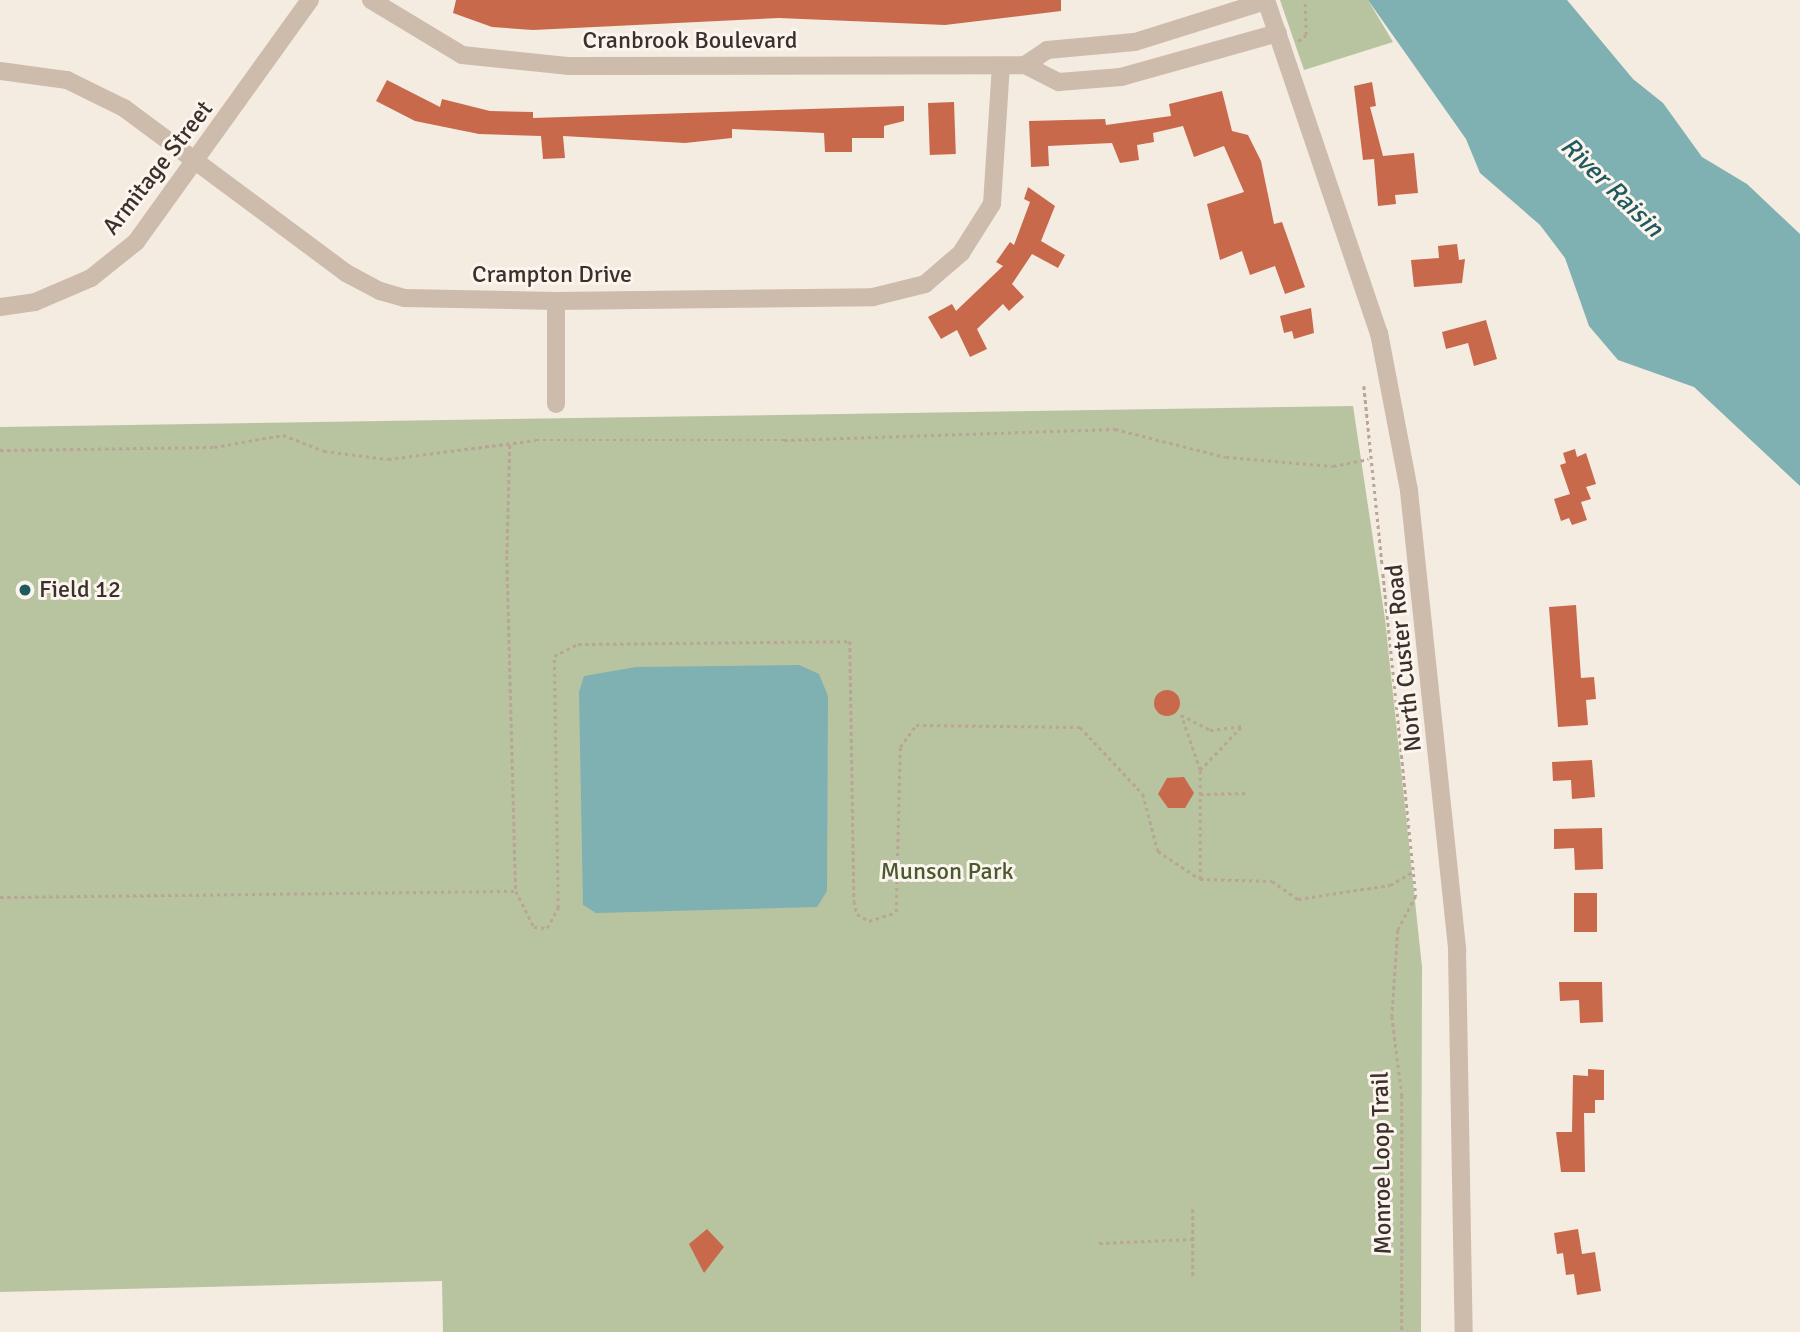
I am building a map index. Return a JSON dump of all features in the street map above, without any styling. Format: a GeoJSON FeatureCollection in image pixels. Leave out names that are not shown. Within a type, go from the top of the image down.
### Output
{"type":"FeatureCollection","features":[{"type":"Feature","properties":{"kind":"street","name":"Armitage Street"},"geometry":{"type":"LineString","coordinates":[[0,307],[65,291],[113,264],[197,162],[310,0]]}},
{"type":"Feature","properties":{"kind":"street","name":"Cranbrook Boulevard"},"geometry":{"type":"LineString","coordinates":[[371,0],[443,48],[509,64],[1025,65],[1059,82],[1121,77],[1278,33]]}},
{"type":"Feature","properties":{"kind":"street","name":"Cranbrook Boulevard"},"geometry":{"type":"LineString","coordinates":[[1025,65],[1047,50],[1135,42],[1266,1]]}},
{"type":"Feature","properties":{"kind":"street","name":"North Custer Road"},"geometry":{"type":"LineString","coordinates":[[1266,1],[1379,333],[1409,491],[1457,950],[1464,1332]]}},
{"type":"Feature","properties":{"kind":"street","name":"Crampton Drive"},"geometry":{"type":"LineString","coordinates":[[0,71],[68,80],[124,108],[346,274],[380,291],[404,299],[556,301],[873,297],[925,284],[961,253],[992,204],[1001,66]]}},
{"type":"Feature","properties":{"kind":"street"},"geometry":{"type":"LineString","coordinates":[[556,301],[556,404]]}},
{"type":"Feature","properties":{"kind":"path"},"geometry":{"type":"LineString","coordinates":[[1295,42],[1307,35],[1305,0]]}},
{"type":"Feature","properties":{"kind":"path","name":"Monroe Loop Trail"},"geometry":{"type":"LineString","coordinates":[[1364,386],[1368,460],[1416,896],[1398,930],[1392,1016],[1402,1095],[1402,1332]]}},
{"type":"Feature","properties":{"kind":"path"},"geometry":{"type":"LineString","coordinates":[[0,450],[214,447],[283,435],[324,451],[387,459],[510,445],[1115,429],[1226,457],[1333,466],[1368,460]]}},
{"type":"Feature","properties":{"kind":"path"},"geometry":{"type":"LineString","coordinates":[[510,445],[507,556],[516,891],[534,927],[547,928],[558,908],[554,656],[578,644],[850,641],[853,901],[857,914],[869,921],[896,912],[900,747],[916,725],[1080,727],[1143,794],[1158,851],[1200,879],[1272,881],[1298,899],[1390,885],[1414,871]]}},
{"type":"Feature","properties":{"kind":"path"},"geometry":{"type":"LineString","coordinates":[[1200,770],[1242,726],[1210,730],[1181,715],[1200,770],[1200,879]]}},
{"type":"Feature","properties":{"kind":"path"},"geometry":{"type":"LineString","coordinates":[[1200,794],[1248,793]]}},
{"type":"Feature","properties":{"kind":"path"},"geometry":{"type":"LineString","coordinates":[[0,897],[516,891]]}},
{"type":"Feature","properties":{"kind":"path"},"geometry":{"type":"LineString","coordinates":[[1193,1209],[1193,1277]]}},
{"type":"Feature","properties":{"kind":"path"},"geometry":{"type":"LineString","coordinates":[[1099,1243],[1192,1240]]}},
{"type":"Feature","properties":{"kind":"green space"},"geometry":{"type":"Polygon","coordinates":[[[1280,0],[1368,0],[1393,42],[1304,70],[1280,0]]]}},
{"type":"Feature","properties":{"kind":"green space","name":"Munson Park"},"geometry":{"type":"Polygon","coordinates":[[[1353,406],[1385,619],[1422,967],[1421,1332],[443,1332],[442,1281],[0,1292],[0,427],[1353,406]]]}},
{"type":"Feature","properties":{"kind":"water","name":"River Raisin"},"geometry":{"type":"Polygon","coordinates":[[[1368,0],[1567,0],[1633,79],[1663,103],[1702,157],[1747,184],[1800,234],[1800,486],[1694,387],[1618,360],[1589,326],[1565,258],[1540,225],[1480,173],[1466,139],[1368,0]]]}},
{"type":"Feature","properties":{"kind":"water"},"geometry":{"type":"Polygon","coordinates":[[[799,665],[819,674],[828,696],[827,891],[817,907],[596,913],[583,905],[579,692],[584,676],[636,667],[799,665]]]}},
{"type":"Feature","properties":{"kind":"building"},"geometry":{"type":"Polygon","coordinates":[[[456,0],[1061,0],[1061,11],[945,25],[779,18],[533,30],[492,27],[453,13],[456,0]]]}},
{"type":"Feature","properties":{"kind":"building"},"geometry":{"type":"Polygon","coordinates":[[[387,80],[440,107],[442,99],[490,111],[533,112],[533,118],[904,106],[904,121],[884,126],[884,138],[852,138],[852,152],[825,152],[824,133],[732,129],[732,138],[685,143],[563,136],[565,158],[543,159],[541,136],[479,134],[415,121],[376,101],[387,80]]]}},
{"type":"Feature","properties":{"kind":"building"},"geometry":{"type":"Polygon","coordinates":[[[1372,82],[1376,106],[1370,107],[1383,156],[1414,153],[1418,193],[1395,195],[1396,204],[1378,206],[1374,159],[1363,160],[1354,86],[1372,82]]]}},
{"type":"Feature","properties":{"kind":"building"},"geometry":{"type":"Polygon","coordinates":[[[1222,91],[1232,131],[1248,135],[1261,161],[1274,224],[1282,222],[1305,287],[1285,294],[1275,266],[1250,275],[1242,251],[1220,260],[1207,204],[1244,192],[1224,146],[1194,157],[1183,126],[1153,133],[1154,142],[1137,145],[1139,160],[1120,163],[1112,143],[1048,146],[1049,166],[1031,167],[1029,121],[1105,119],[1106,125],[1171,116],[1169,104],[1222,91]]]}},
{"type":"Feature","properties":{"kind":"building"},"geometry":{"type":"Polygon","coordinates":[[[954,102],[956,154],[930,155],[928,103],[954,102]]]}},
{"type":"Feature","properties":{"kind":"building"},"geometry":{"type":"Polygon","coordinates":[[[1028,187],[1055,206],[1041,241],[1065,255],[1058,268],[1032,254],[1012,284],[1024,297],[1009,311],[1003,304],[977,329],[987,349],[970,357],[957,330],[941,339],[928,317],[952,304],[956,311],[1003,266],[996,262],[1010,242],[1014,245],[1030,202],[1024,199],[1028,187]]]}},
{"type":"Feature","properties":{"kind":"building"},"geometry":{"type":"Polygon","coordinates":[[[1457,244],[1459,260],[1465,259],[1462,283],[1414,287],[1411,260],[1439,258],[1438,246],[1457,244]]]}},
{"type":"Feature","properties":{"kind":"building"},"geometry":{"type":"Polygon","coordinates":[[[1311,308],[1314,333],[1294,339],[1292,331],[1284,333],[1280,316],[1311,308]]]}},
{"type":"Feature","properties":{"kind":"building"},"geometry":{"type":"Polygon","coordinates":[[[1486,320],[1497,359],[1474,366],[1468,343],[1446,349],[1442,332],[1486,320]]]}},
{"type":"Feature","properties":{"kind":"building"},"geometry":{"type":"Polygon","coordinates":[[[1575,449],[1577,457],[1586,453],[1596,484],[1586,487],[1591,499],[1581,502],[1587,520],[1572,525],[1569,518],[1561,521],[1554,499],[1570,494],[1560,465],[1566,463],[1563,453],[1575,449]]]}},
{"type":"Feature","properties":{"kind":"building"},"geometry":{"type":"Polygon","coordinates":[[[1576,605],[1581,678],[1594,677],[1596,699],[1586,700],[1588,725],[1558,727],[1549,607],[1576,605]]]}},
{"type":"Feature","properties":{"kind":"building"},"geometry":{"type":"Polygon","coordinates":[[[1167,690],[1176,694],[1180,703],[1176,712],[1167,716],[1158,712],[1154,703],[1158,694],[1167,690]]]}},
{"type":"Feature","properties":{"kind":"building"},"geometry":{"type":"Polygon","coordinates":[[[1592,760],[1595,797],[1572,799],[1571,780],[1553,781],[1552,762],[1592,760]]]}},
{"type":"Feature","properties":{"kind":"building"},"geometry":{"type":"Polygon","coordinates":[[[1184,777],[1194,793],[1185,808],[1168,808],[1158,794],[1167,778],[1184,777]]]}},
{"type":"Feature","properties":{"kind":"building"},"geometry":{"type":"Polygon","coordinates":[[[1602,828],[1603,869],[1575,870],[1574,848],[1554,849],[1554,829],[1602,828]]]}},
{"type":"Feature","properties":{"kind":"building"},"geometry":{"type":"Polygon","coordinates":[[[1574,893],[1597,893],[1597,932],[1574,932],[1574,893]]]}},
{"type":"Feature","properties":{"kind":"building"},"geometry":{"type":"Polygon","coordinates":[[[1559,982],[1602,982],[1603,1022],[1580,1023],[1579,1000],[1560,1001],[1559,982]]]}},
{"type":"Feature","properties":{"kind":"building"},"geometry":{"type":"Polygon","coordinates":[[[1588,1069],[1604,1070],[1604,1100],[1595,1100],[1595,1113],[1584,1113],[1585,1172],[1561,1172],[1556,1132],[1572,1132],[1573,1075],[1588,1076],[1588,1069]]]}},
{"type":"Feature","properties":{"kind":"building"},"geometry":{"type":"Polygon","coordinates":[[[707,1229],[724,1247],[704,1273],[689,1244],[707,1229]]]}},
{"type":"Feature","properties":{"kind":"building"},"geometry":{"type":"Polygon","coordinates":[[[1578,1229],[1582,1254],[1595,1252],[1601,1291],[1577,1295],[1574,1274],[1566,1275],[1563,1253],[1557,1254],[1554,1233],[1578,1229]]]}},
{"type":"Feature","properties":{"kind":"place","name":"Field 12"},"geometry":{"type":"Point","coordinates":[25,590]}}]}
